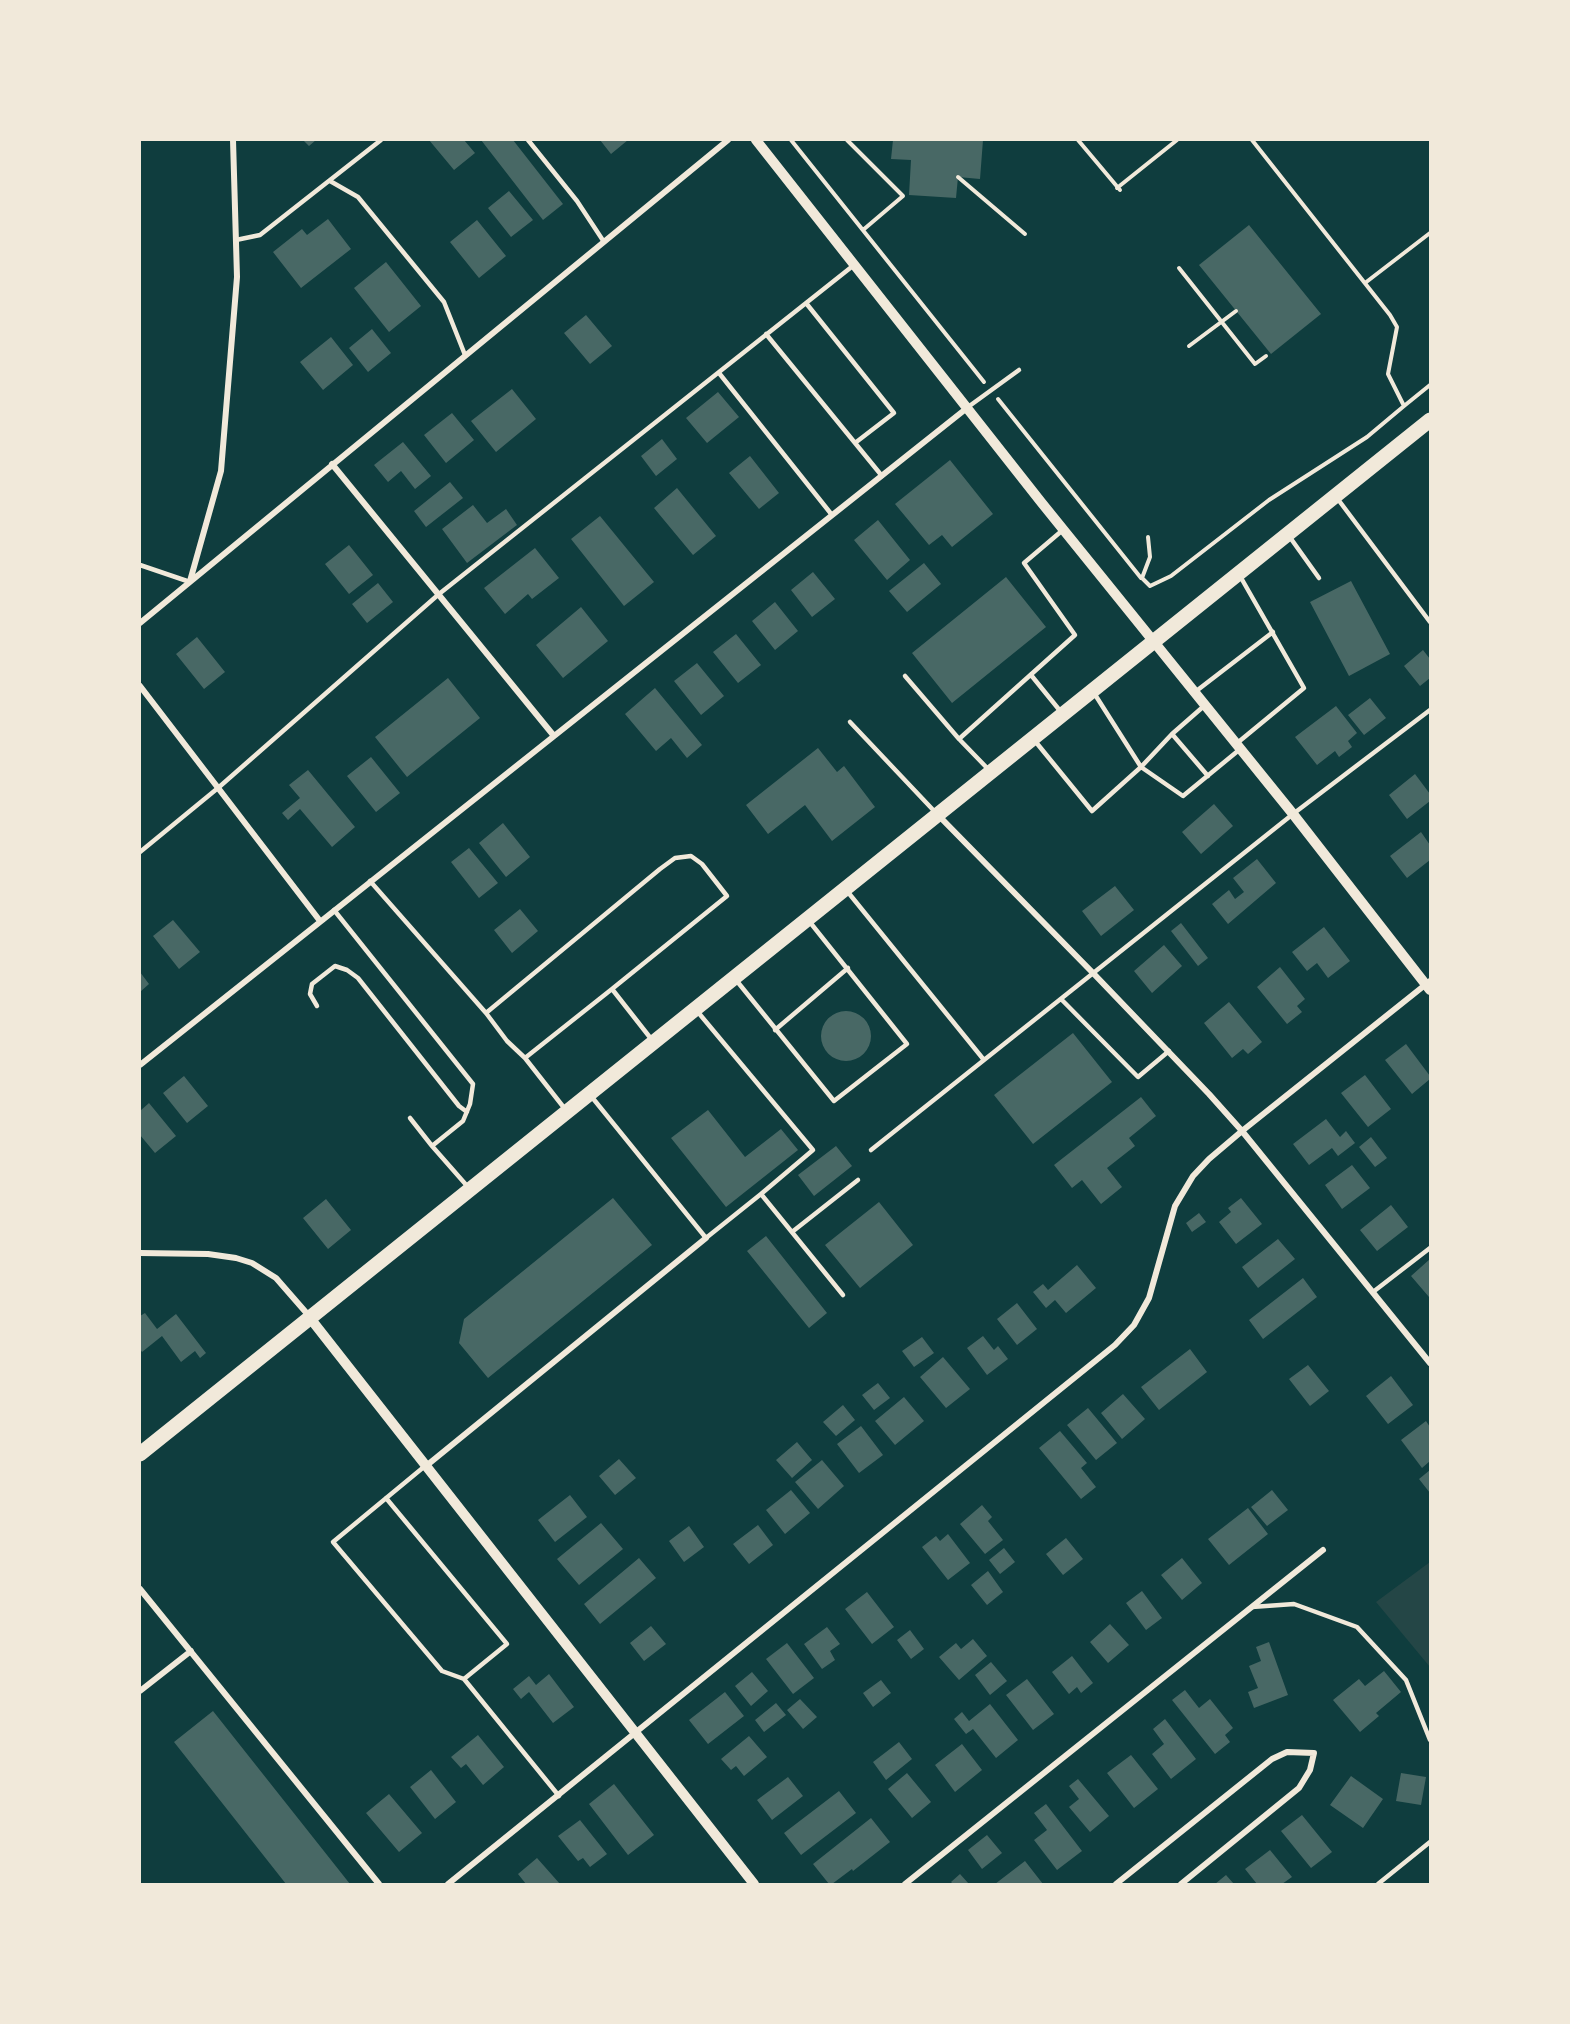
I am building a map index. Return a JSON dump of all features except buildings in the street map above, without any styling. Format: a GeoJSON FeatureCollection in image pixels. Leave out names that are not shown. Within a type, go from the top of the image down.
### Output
{"type":"FeatureCollection","features":[{"type":"Feature","properties":{"kind":"main road"},"geometry":{"type":"LineString","coordinates":[[140,1454],[1431,420]]}},
{"type":"Feature","properties":{"kind":"street"},"geometry":{"type":"LineString","coordinates":[[190,582],[221,471],[237,277],[233,140]]}},
{"type":"Feature","properties":{"kind":"street"},"geometry":{"type":"LineString","coordinates":[[140,622],[728,140]]}},
{"type":"Feature","properties":{"kind":"street"},"geometry":{"type":"LineString","coordinates":[[448,1884],[1098,1360],[1126,1335],[1149,1298],[1172,1216],[1185,1188],[1209,1159],[1429,985],[967,408],[856,264],[756,140]]}},
{"type":"Feature","properties":{"kind":"street"},"geometry":{"type":"LineString","coordinates":[[140,1065],[967,408]]}},
{"type":"Feature","properties":{"kind":"street"},"geometry":{"type":"LineString","coordinates":[[332,464],[554,736]]}},
{"type":"Feature","properties":{"kind":"street"},"geometry":{"type":"LineString","coordinates":[[140,686],[320,921]]}},
{"type":"Feature","properties":{"kind":"street"},"geometry":{"type":"LineString","coordinates":[[938,815],[1093,972],[1242,1131],[1431,1363]]}},
{"type":"Feature","properties":{"kind":"street"},"geometry":{"type":"LineString","coordinates":[[426,1466],[706,1238]]}},
{"type":"Feature","properties":{"kind":"street"},"geometry":{"type":"LineString","coordinates":[[140,1252],[208,1254],[236,1258],[252,1263],[276,1278],[310,1318],[754,1884]]}},
{"type":"Feature","properties":{"kind":"street"},"geometry":{"type":"LineString","coordinates":[[905,1884],[1323,1550]]}},
{"type":"Feature","properties":{"kind":"street"},"geometry":{"type":"LineString","coordinates":[[140,1589],[379,1884]]}},
{"type":"Feature","properties":{"kind":"street"},"geometry":{"type":"LineString","coordinates":[[140,1692],[191,1651]]}},
{"type":"Feature","properties":{"kind":"street"},"geometry":{"type":"LineString","coordinates":[[1116,1884],[1272,1759],[1287,1752],[1314,1753],[1310,1770],[1299,1788],[1181,1884]]}},
{"type":"Feature","properties":{"kind":"lane"},"geometry":{"type":"LineString","coordinates":[[236,240],[260,236],[381,140]]}},
{"type":"Feature","properties":{"kind":"lane"},"geometry":{"type":"LineString","coordinates":[[528,140],[577,201],[604,242]]}},
{"type":"Feature","properties":{"kind":"lane"},"geometry":{"type":"LineString","coordinates":[[330,181],[358,197],[444,302],[465,355]]}},
{"type":"Feature","properties":{"kind":"lane"},"geometry":{"type":"LineString","coordinates":[[140,852],[219,788],[440,594],[856,264]]}},
{"type":"Feature","properties":{"kind":"lane"},"geometry":{"type":"LineString","coordinates":[[806,303],[894,413],[855,443]]}},
{"type":"Feature","properties":{"kind":"lane"},"geometry":{"type":"LineString","coordinates":[[766,334],[882,476]]}},
{"type":"Feature","properties":{"kind":"lane"},"geometry":{"type":"LineString","coordinates":[[967,408],[1019,370]]}},
{"type":"Feature","properties":{"kind":"lane"},"geometry":{"type":"LineString","coordinates":[[718,373],[832,514]]}},
{"type":"Feature","properties":{"kind":"lane"},"geometry":{"type":"LineString","coordinates":[[1336,496],[1431,622]]}},
{"type":"Feature","properties":{"kind":"lane"},"geometry":{"type":"LineString","coordinates":[[959,739],[1075,635],[1024,563],[1064,529]]}},
{"type":"Feature","properties":{"kind":"lane"},"geometry":{"type":"LineString","coordinates":[[1288,534],[1319,578]]}},
{"type":"Feature","properties":{"kind":"lane"},"geometry":{"type":"LineString","coordinates":[[140,565],[190,582]]}},
{"type":"Feature","properties":{"kind":"lane"},"geometry":{"type":"LineString","coordinates":[[1093,690],[1141,767],[1183,796],[1304,688],[1239,574]]}},
{"type":"Feature","properties":{"kind":"lane"},"geometry":{"type":"LineString","coordinates":[[1195,692],[1272,632]]}},
{"type":"Feature","properties":{"kind":"lane"},"geometry":{"type":"LineString","coordinates":[[1031,675],[1063,714]]}},
{"type":"Feature","properties":{"kind":"lane"},"geometry":{"type":"LineString","coordinates":[[904,676],[991,772]]}},
{"type":"Feature","properties":{"kind":"lane"},"geometry":{"type":"LineString","coordinates":[[1033,739],[1092,811],[1141,767],[1172,734],[1206,705]]}},
{"type":"Feature","properties":{"kind":"lane"},"geometry":{"type":"LineString","coordinates":[[871,1149],[1293,814],[1431,710]]}},
{"type":"Feature","properties":{"kind":"lane"},"geometry":{"type":"LineString","coordinates":[[850,722],[938,815]]}},
{"type":"Feature","properties":{"kind":"lane"},"geometry":{"type":"LineString","coordinates":[[1172,734],[1208,776]]}},
{"type":"Feature","properties":{"kind":"lane"},"geometry":{"type":"LineString","coordinates":[[486,1013],[675,858],[691,856],[702,864],[727,896],[525,1058]]}},
{"type":"Feature","properties":{"kind":"lane"},"geometry":{"type":"LineString","coordinates":[[370,881],[486,1013],[507,1041],[525,1058],[567,1112]]}},
{"type":"Feature","properties":{"kind":"lane"},"geometry":{"type":"LineString","coordinates":[[845,889],[984,1060]]}},
{"type":"Feature","properties":{"kind":"lane"},"geometry":{"type":"LineString","coordinates":[[334,910],[473,1084],[463,1121],[432,1146]]}},
{"type":"Feature","properties":{"kind":"lane"},"geometry":{"type":"LineString","coordinates":[[734,978],[834,1101],[907,1044],[808,919]]}},
{"type":"Feature","properties":{"kind":"lane"},"geometry":{"type":"LineString","coordinates":[[318,1006],[310,994],[312,984],[335,966],[347,969],[358,978],[459,1106],[467,1112]]}},
{"type":"Feature","properties":{"kind":"lane"},"geometry":{"type":"LineString","coordinates":[[775,1030],[848,968]]}},
{"type":"Feature","properties":{"kind":"lane"},"geometry":{"type":"LineString","coordinates":[[612,989],[654,1042]]}},
{"type":"Feature","properties":{"kind":"lane"},"geometry":{"type":"LineString","coordinates":[[1061,999],[1138,1077],[1168,1052]]}},
{"type":"Feature","properties":{"kind":"lane"},"geometry":{"type":"LineString","coordinates":[[589,1094],[706,1238],[813,1150],[696,1009]]}},
{"type":"Feature","properties":{"kind":"lane"},"geometry":{"type":"LineString","coordinates":[[410,1118],[470,1189]]}},
{"type":"Feature","properties":{"kind":"lane"},"geometry":{"type":"LineString","coordinates":[[792,1232],[858,1180]]}},
{"type":"Feature","properties":{"kind":"lane"},"geometry":{"type":"LineString","coordinates":[[761,1194],[843,1295]]}},
{"type":"Feature","properties":{"kind":"lane"},"geometry":{"type":"LineString","coordinates":[[1373,1292],[1431,1248]]}},
{"type":"Feature","properties":{"kind":"lane"},"geometry":{"type":"LineString","coordinates":[[426,1466],[333,1542],[442,1671],[464,1679],[559,1796]]}},
{"type":"Feature","properties":{"kind":"lane"},"geometry":{"type":"LineString","coordinates":[[386,1498],[507,1644],[464,1679]]}},
{"type":"Feature","properties":{"kind":"lane"},"geometry":{"type":"LineString","coordinates":[[1252,1607],[1294,1604],[1357,1627],[1406,1680],[1431,1740]]}},
{"type":"Feature","properties":{"kind":"lane"},"geometry":{"type":"LineString","coordinates":[[1378,1884],[1431,1842]]}},
{"type":"Feature","properties":{"kind":"path"},"geometry":{"type":"LineString","coordinates":[[791,140],[1142,579],[1150,586],[1171,576],[1269,500],[1367,438],[1431,385]]}},
{"type":"Feature","properties":{"kind":"path"},"geometry":{"type":"LineString","coordinates":[[847,140],[903,196],[863,230]]}},
{"type":"Feature","properties":{"kind":"path"},"geometry":{"type":"LineString","coordinates":[[1080,141],[1118,189],[1177,140]]}},
{"type":"Feature","properties":{"kind":"path"},"geometry":{"type":"LineString","coordinates":[[1252,140],[1390,315],[1397,327],[1388,374],[1404,406]]}},
{"type":"Feature","properties":{"kind":"path"},"geometry":{"type":"LineString","coordinates":[[958,177],[1025,234]]}},
{"type":"Feature","properties":{"kind":"path"},"geometry":{"type":"LineString","coordinates":[[1365,283],[1431,232]]}},
{"type":"Feature","properties":{"kind":"path"},"geometry":{"type":"LineString","coordinates":[[1179,268],[1255,364],[1266,356]]}},
{"type":"Feature","properties":{"kind":"path"},"geometry":{"type":"LineString","coordinates":[[1189,346],[1236,310]]}},
{"type":"Feature","properties":{"kind":"path"},"geometry":{"type":"LineString","coordinates":[[1142,579],[1150,557],[1148,537]]}},
{"type":"Feature","properties":{"kind":"shaded area"},"geometry":{"type":"Polygon","coordinates":[[[1430,1562],[1430,1667],[1376,1602],[1430,1562]]]}}]}
